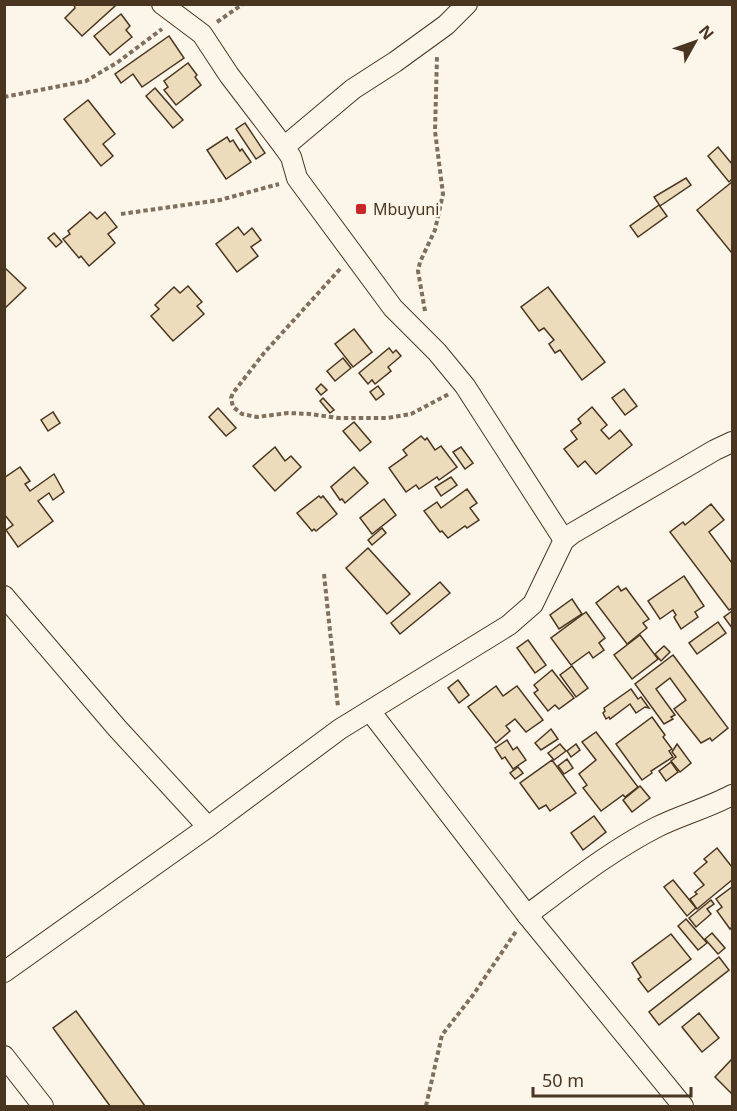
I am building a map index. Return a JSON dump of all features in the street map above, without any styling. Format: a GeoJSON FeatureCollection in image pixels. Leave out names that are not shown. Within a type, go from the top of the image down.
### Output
{"type":"FeatureCollection","features":[{"type":"Feature","properties":{"kind":"street"},"geometry":{"type":"LineString","coordinates":[[284,147],[353,89],[446,25],[467,4]]}},
{"type":"Feature","properties":{"kind":"street"},"geometry":{"type":"LineString","coordinates":[[169,11],[202,34],[229,75],[291,157],[297,178],[353,255],[393,308],[437,352],[465,386],[564,540]]}},
{"type":"Feature","properties":{"kind":"street"},"geometry":{"type":"LineString","coordinates":[[4,972],[208,827],[340,729],[524,614],[533,604],[564,540],[585,525],[732,442]]}},
{"type":"Feature","properties":{"kind":"street"},"geometry":{"type":"LineString","coordinates":[[4,596],[117,728],[208,827]]}},
{"type":"Feature","properties":{"kind":"street"},"geometry":{"type":"LineString","coordinates":[[370,711],[527,915],[683,1107]]}},
{"type":"Feature","properties":{"kind":"street"},"geometry":{"type":"LineString","coordinates":[[527,915],[632,841],[658,826],[714,805],[732,795]]}},
{"type":"Feature","properties":{"kind":"street"},"geometry":{"type":"LineString","coordinates":[[4,1056],[44,1107]]}},
{"type":"Feature","properties":{"kind":"path"},"geometry":{"type":"LineString","coordinates":[[202,34],[243,4]]}},
{"type":"Feature","properties":{"kind":"path"},"geometry":{"type":"LineString","coordinates":[[4,97],[86,81],[118,62],[169,11]]}},
{"type":"Feature","properties":{"kind":"path"},"geometry":{"type":"LineString","coordinates":[[426,314],[418,271],[435,230],[443,194],[435,131],[437,58],[446,25]]}},
{"type":"Feature","properties":{"kind":"path"},"geometry":{"type":"LineString","coordinates":[[122,213],[220,200],[297,178]]}},
{"type":"Feature","properties":{"kind":"path"},"geometry":{"type":"LineString","coordinates":[[353,255],[264,353],[233,393],[231,398],[233,407],[242,414],[256,417],[288,413],[338,418],[387,418],[411,414],[465,386]]}},
{"type":"Feature","properties":{"kind":"path"},"geometry":{"type":"LineString","coordinates":[[324,574],[340,729]]}},
{"type":"Feature","properties":{"kind":"path"},"geometry":{"type":"LineString","coordinates":[[426,1107],[442,1035],[473,995],[527,915]]}},
{"type":"Feature","properties":{"kind":"building"},"geometry":{"type":"Polygon","coordinates":[[[74,4],[114,4],[115,6],[82,36],[65,18],[75,8],[74,4]]]}},
{"type":"Feature","properties":{"kind":"building"},"geometry":{"type":"Polygon","coordinates":[[[121,14],[130,26],[126,30],[132,37],[110,55],[94,36],[121,14]]]}},
{"type":"Feature","properties":{"kind":"building"},"geometry":{"type":"Polygon","coordinates":[[[169,36],[184,58],[142,87],[133,74],[121,83],[115,74],[169,36]]]}},
{"type":"Feature","properties":{"kind":"building"},"geometry":{"type":"Polygon","coordinates":[[[188,63],[201,85],[176,105],[164,90],[168,87],[164,81],[188,63]]]}},
{"type":"Feature","properties":{"kind":"building"},"geometry":{"type":"Polygon","coordinates":[[[155,88],[183,120],[173,128],[146,96],[155,88]]]}},
{"type":"Feature","properties":{"kind":"building"},"geometry":{"type":"Polygon","coordinates":[[[88,100],[115,134],[103,144],[113,156],[101,166],[64,119],[88,100]]]}},
{"type":"Feature","properties":{"kind":"building"},"geometry":{"type":"Polygon","coordinates":[[[245,123],[265,153],[256,159],[236,129],[245,123]]]}},
{"type":"Feature","properties":{"kind":"building"},"geometry":{"type":"Polygon","coordinates":[[[227,137],[230,142],[233,140],[240,151],[242,149],[251,162],[226,179],[207,150],[227,137]]]}},
{"type":"Feature","properties":{"kind":"building"},"geometry":{"type":"Polygon","coordinates":[[[718,147],[732,164],[732,179],[729,182],[708,156],[718,147]]]}},
{"type":"Feature","properties":{"kind":"building"},"geometry":{"type":"Polygon","coordinates":[[[686,178],[691,185],[660,206],[654,197],[686,178]]]}},
{"type":"Feature","properties":{"kind":"building"},"geometry":{"type":"Polygon","coordinates":[[[732,182],[732,251],[731,252],[697,210],[732,182]]]}},
{"type":"Feature","properties":{"kind":"building"},"geometry":{"type":"Polygon","coordinates":[[[659,205],[667,216],[638,237],[630,226],[659,205]]]}},
{"type":"Feature","properties":{"kind":"building"},"geometry":{"type":"Polygon","coordinates":[[[90,212],[97,219],[105,212],[117,227],[108,234],[115,243],[89,266],[63,239],[70,234],[68,231],[90,212]]]}},
{"type":"Feature","properties":{"kind":"building"},"geometry":{"type":"Polygon","coordinates":[[[238,227],[244,235],[252,228],[261,240],[251,247],[258,256],[237,272],[216,244],[238,227]]]}},
{"type":"Feature","properties":{"kind":"building"},"geometry":{"type":"Polygon","coordinates":[[[54,233],[62,242],[56,247],[48,238],[54,233]]]}},
{"type":"Feature","properties":{"kind":"building"},"geometry":{"type":"Polygon","coordinates":[[[4,267],[26,288],[4,309],[4,267]]]}},
{"type":"Feature","properties":{"kind":"building"},"geometry":{"type":"Polygon","coordinates":[[[188,286],[202,302],[197,306],[204,314],[173,341],[151,316],[159,309],[155,305],[174,287],[180,293],[188,286]]]}},
{"type":"Feature","properties":{"kind":"building"},"geometry":{"type":"Polygon","coordinates":[[[548,287],[605,362],[582,380],[560,350],[555,353],[549,344],[554,340],[544,328],[539,331],[521,307],[548,287]]]}},
{"type":"Feature","properties":{"kind":"building"},"geometry":{"type":"Polygon","coordinates":[[[354,329],[372,352],[353,367],[335,344],[354,329]]]}},
{"type":"Feature","properties":{"kind":"building"},"geometry":{"type":"Polygon","coordinates":[[[389,348],[393,353],[396,350],[401,356],[388,367],[391,371],[375,384],[372,380],[368,384],[359,373],[389,348]]]}},
{"type":"Feature","properties":{"kind":"building"},"geometry":{"type":"Polygon","coordinates":[[[343,358],[351,368],[335,381],[327,371],[343,358]]]}},
{"type":"Feature","properties":{"kind":"building"},"geometry":{"type":"Polygon","coordinates":[[[321,384],[327,390],[321,395],[316,389],[321,384]]]}},
{"type":"Feature","properties":{"kind":"building"},"geometry":{"type":"Polygon","coordinates":[[[378,386],[384,394],[376,400],[370,392],[378,386]]]}},
{"type":"Feature","properties":{"kind":"building"},"geometry":{"type":"Polygon","coordinates":[[[624,389],[637,406],[625,415],[612,398],[624,389]]]}},
{"type":"Feature","properties":{"kind":"building"},"geometry":{"type":"Polygon","coordinates":[[[323,398],[334,410],[330,413],[320,401],[323,398]]]}},
{"type":"Feature","properties":{"kind":"building"},"geometry":{"type":"Polygon","coordinates":[[[592,407],[607,425],[601,430],[609,439],[620,430],[632,445],[596,474],[585,461],[578,467],[564,449],[577,439],[571,431],[581,423],[578,419],[592,407]]]}},
{"type":"Feature","properties":{"kind":"building"},"geometry":{"type":"Polygon","coordinates":[[[218,408],[236,428],[226,436],[209,417],[218,408]]]}},
{"type":"Feature","properties":{"kind":"building"},"geometry":{"type":"Polygon","coordinates":[[[53,412],[60,423],[48,431],[41,420],[53,412]]]}},
{"type":"Feature","properties":{"kind":"building"},"geometry":{"type":"Polygon","coordinates":[[[354,422],[371,442],[360,451],[343,431],[354,422]]]}},
{"type":"Feature","properties":{"kind":"building"},"geometry":{"type":"Polygon","coordinates":[[[421,436],[425,440],[427,438],[435,450],[441,446],[457,467],[439,480],[437,477],[419,489],[416,485],[406,492],[389,468],[407,455],[403,450],[421,436]]]}},
{"type":"Feature","properties":{"kind":"building"},"geometry":{"type":"Polygon","coordinates":[[[275,447],[285,461],[291,456],[301,467],[275,491],[253,466],[275,447]]]}},
{"type":"Feature","properties":{"kind":"building"},"geometry":{"type":"Polygon","coordinates":[[[461,447],[473,463],[465,469],[453,452],[461,447]]]}},
{"type":"Feature","properties":{"kind":"building"},"geometry":{"type":"Polygon","coordinates":[[[20,467],[30,481],[25,484],[30,491],[54,474],[64,492],[53,500],[49,493],[38,501],[53,521],[18,547],[6,530],[13,525],[4,514],[4,478],[20,467]]]}},
{"type":"Feature","properties":{"kind":"building"},"geometry":{"type":"Polygon","coordinates":[[[354,467],[368,483],[345,503],[331,487],[354,467]]]}},
{"type":"Feature","properties":{"kind":"building"},"geometry":{"type":"Polygon","coordinates":[[[451,477],[457,485],[441,496],[435,487],[451,477]]]}},
{"type":"Feature","properties":{"kind":"building"},"geometry":{"type":"Polygon","coordinates":[[[467,489],[477,503],[470,508],[479,520],[467,528],[465,526],[448,538],[442,531],[440,532],[424,511],[437,502],[441,508],[467,489]]]}},
{"type":"Feature","properties":{"kind":"building"},"geometry":{"type":"Polygon","coordinates":[[[319,496],[321,498],[323,496],[337,514],[316,531],[314,529],[312,531],[297,513],[319,496]]]}},
{"type":"Feature","properties":{"kind":"building"},"geometry":{"type":"Polygon","coordinates":[[[384,499],[396,515],[372,534],[360,518],[384,499]]]}},
{"type":"Feature","properties":{"kind":"building"},"geometry":{"type":"Polygon","coordinates":[[[711,504],[724,520],[709,532],[732,563],[732,608],[729,610],[670,532],[683,522],[685,525],[711,504]]]}},
{"type":"Feature","properties":{"kind":"building"},"geometry":{"type":"Polygon","coordinates":[[[382,528],[386,533],[372,545],[368,540],[382,528]]]}},
{"type":"Feature","properties":{"kind":"building"},"geometry":{"type":"Polygon","coordinates":[[[368,548],[410,594],[387,614],[346,568],[368,548]]]}},
{"type":"Feature","properties":{"kind":"building"},"geometry":{"type":"Polygon","coordinates":[[[684,576],[704,606],[695,612],[698,617],[681,629],[673,610],[660,619],[648,601],[684,576]]]}},
{"type":"Feature","properties":{"kind":"building"},"geometry":{"type":"Polygon","coordinates":[[[440,582],[450,593],[400,634],[391,623],[440,582]]]}},
{"type":"Feature","properties":{"kind":"building"},"geometry":{"type":"Polygon","coordinates":[[[618,586],[621,591],[626,588],[649,619],[643,623],[647,628],[627,644],[596,603],[618,586]]]}},
{"type":"Feature","properties":{"kind":"building"},"geometry":{"type":"Polygon","coordinates":[[[572,599],[582,614],[559,629],[550,615],[572,599]]]}},
{"type":"Feature","properties":{"kind":"building"},"geometry":{"type":"Polygon","coordinates":[[[732,611],[732,628],[724,617],[732,611]]]}},
{"type":"Feature","properties":{"kind":"building"},"geometry":{"type":"Polygon","coordinates":[[[586,612],[605,638],[599,643],[604,650],[593,658],[589,652],[571,665],[551,638],[586,612]]]}},
{"type":"Feature","properties":{"kind":"building"},"geometry":{"type":"Polygon","coordinates":[[[718,622],[726,633],[697,654],[689,643],[718,622]]]}},
{"type":"Feature","properties":{"kind":"building"},"geometry":{"type":"Polygon","coordinates":[[[640,635],[658,659],[632,679],[614,655],[640,635]]]}},
{"type":"Feature","properties":{"kind":"building"},"geometry":{"type":"Polygon","coordinates":[[[528,640],[546,665],[535,673],[517,648],[528,640]]]}},
{"type":"Feature","properties":{"kind":"building"},"geometry":{"type":"Polygon","coordinates":[[[664,646],[670,652],[661,661],[655,654],[664,646]]]}},
{"type":"Feature","properties":{"kind":"building"},"geometry":{"type":"Polygon","coordinates":[[[673,655],[728,728],[712,741],[710,738],[701,743],[674,709],[686,700],[670,678],[656,689],[675,715],[671,717],[673,719],[664,724],[635,684],[673,655]]]}},
{"type":"Feature","properties":{"kind":"building"},"geometry":{"type":"Polygon","coordinates":[[[572,666],[588,688],[576,697],[560,675],[572,666]]]}},
{"type":"Feature","properties":{"kind":"building"},"geometry":{"type":"Polygon","coordinates":[[[552,670],[574,698],[559,709],[555,705],[548,711],[534,693],[538,690],[534,685],[552,670]]]}},
{"type":"Feature","properties":{"kind":"building"},"geometry":{"type":"Polygon","coordinates":[[[458,680],[469,695],[459,703],[448,688],[458,680]]]}},
{"type":"Feature","properties":{"kind":"building"},"geometry":{"type":"Polygon","coordinates":[[[496,686],[503,696],[517,686],[543,720],[526,732],[515,719],[506,726],[510,731],[496,743],[468,707],[496,686]]]}},
{"type":"Feature","properties":{"kind":"building"},"geometry":{"type":"Polygon","coordinates":[[[631,689],[649,708],[645,707],[636,713],[630,704],[610,719],[609,717],[606,719],[603,713],[604,708],[631,689]]]}},
{"type":"Feature","properties":{"kind":"building"},"geometry":{"type":"Polygon","coordinates":[[[652,717],[665,735],[663,737],[672,749],[669,751],[673,757],[651,771],[652,773],[642,780],[616,744],[652,717]]]}},
{"type":"Feature","properties":{"kind":"building"},"geometry":{"type":"Polygon","coordinates":[[[551,729],[558,739],[541,750],[535,743],[551,729]]]}},
{"type":"Feature","properties":{"kind":"building"},"geometry":{"type":"Polygon","coordinates":[[[596,732],[638,787],[601,811],[583,788],[587,785],[579,774],[596,760],[582,742],[596,732]]]}},
{"type":"Feature","properties":{"kind":"building"},"geometry":{"type":"Polygon","coordinates":[[[507,740],[513,750],[517,747],[526,760],[513,769],[505,757],[502,759],[495,748],[507,740]]]}},
{"type":"Feature","properties":{"kind":"building"},"geometry":{"type":"Polygon","coordinates":[[[560,744],[566,751],[554,760],[548,753],[560,744]]]}},
{"type":"Feature","properties":{"kind":"building"},"geometry":{"type":"Polygon","coordinates":[[[576,744],[580,750],[571,757],[567,751],[576,744]]]}},
{"type":"Feature","properties":{"kind":"building"},"geometry":{"type":"Polygon","coordinates":[[[677,744],[691,763],[680,772],[671,761],[676,757],[672,752],[677,744]]]}},
{"type":"Feature","properties":{"kind":"building"},"geometry":{"type":"Polygon","coordinates":[[[567,759],[573,768],[564,774],[558,766],[567,759]]]}},
{"type":"Feature","properties":{"kind":"building"},"geometry":{"type":"Polygon","coordinates":[[[552,760],[576,793],[550,811],[546,805],[539,809],[520,783],[552,760]]]}},
{"type":"Feature","properties":{"kind":"building"},"geometry":{"type":"Polygon","coordinates":[[[671,762],[678,772],[666,781],[659,771],[671,762]]]}},
{"type":"Feature","properties":{"kind":"building"},"geometry":{"type":"Polygon","coordinates":[[[518,767],[523,773],[515,779],[510,773],[518,767]]]}},
{"type":"Feature","properties":{"kind":"building"},"geometry":{"type":"Polygon","coordinates":[[[640,786],[650,798],[632,812],[623,800],[640,786]]]}},
{"type":"Feature","properties":{"kind":"building"},"geometry":{"type":"Polygon","coordinates":[[[594,816],[606,832],[583,850],[571,833],[594,816]]]}},
{"type":"Feature","properties":{"kind":"building"},"geometry":{"type":"Polygon","coordinates":[[[717,848],[732,867],[732,880],[697,909],[690,899],[704,885],[694,873],[707,862],[704,859],[717,848]]]}},
{"type":"Feature","properties":{"kind":"building"},"geometry":{"type":"Polygon","coordinates":[[[673,880],[696,908],[687,916],[664,887],[673,880]]]}},
{"type":"Feature","properties":{"kind":"building"},"geometry":{"type":"Polygon","coordinates":[[[732,887],[732,927],[730,929],[717,911],[722,907],[716,899],[732,887]]]}},
{"type":"Feature","properties":{"kind":"building"},"geometry":{"type":"Polygon","coordinates":[[[711,900],[714,904],[707,909],[711,914],[696,927],[689,918],[711,900]]]}},
{"type":"Feature","properties":{"kind":"building"},"geometry":{"type":"Polygon","coordinates":[[[686,919],[707,943],[698,950],[678,926],[686,919]]]}},
{"type":"Feature","properties":{"kind":"building"},"geometry":{"type":"Polygon","coordinates":[[[712,933],[725,948],[718,954],[705,939],[712,933]]]}},
{"type":"Feature","properties":{"kind":"building"},"geometry":{"type":"Polygon","coordinates":[[[671,934],[691,959],[648,992],[638,979],[641,977],[632,963],[671,934]]]}},
{"type":"Feature","properties":{"kind":"building"},"geometry":{"type":"Polygon","coordinates":[[[719,957],[729,970],[659,1025],[649,1012],[719,957]]]}},
{"type":"Feature","properties":{"kind":"building"},"geometry":{"type":"Polygon","coordinates":[[[76,1011],[145,1106],[110,1106],[53,1028],[76,1011]]]}},
{"type":"Feature","properties":{"kind":"building"},"geometry":{"type":"Polygon","coordinates":[[[699,1013],[719,1038],[702,1052],[682,1027],[699,1013]]]}},
{"type":"Feature","properties":{"kind":"building"},"geometry":{"type":"Polygon","coordinates":[[[732,1059],[732,1094],[715,1077],[732,1059]]]}},
{"type":"Feature","properties":{"kind":"place","name":"Mbuyuni"},"geometry":{"type":"Point","coordinates":[361,209]}}]}
